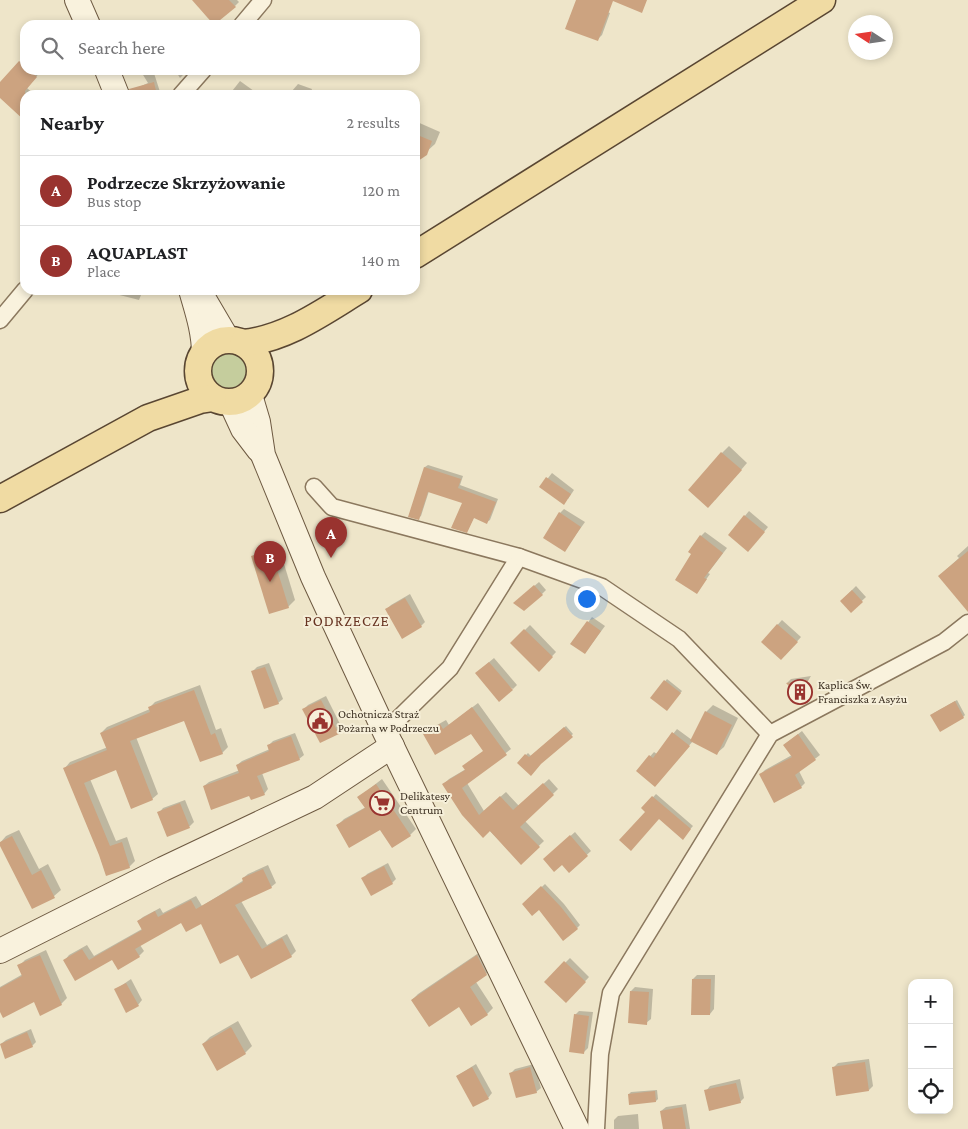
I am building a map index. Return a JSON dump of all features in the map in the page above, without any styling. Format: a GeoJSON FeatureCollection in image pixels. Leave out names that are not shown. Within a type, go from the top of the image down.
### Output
{"type":"FeatureCollection","features":[{"type":"Feature","properties":{"kind":"main road"},"geometry":{"type":"LineString","coordinates":[[420,252],[822,0]]}},
{"type":"Feature","properties":{"kind":"main road"},"geometry":{"type":"LineString","coordinates":[[148,418],[192,382],[210,347],[218,342],[256,342],[274,336],[308,321],[351,295]]}},
{"type":"Feature","properties":{"kind":"main road"},"geometry":{"type":"LineString","coordinates":[[260,368],[308,321]]}},
{"type":"Feature","properties":{"kind":"main road"},"geometry":{"type":"LineString","coordinates":[[0,499],[148,418],[200,400],[231,399],[256,387],[260,378],[258,358],[252,350],[236,342]]}},
{"type":"Feature","properties":{"kind":"main road"},"geometry":{"type":"LineString","coordinates":[[201,363],[200,382],[205,391],[231,399]]}},
{"type":"Feature","properties":{"kind":"street"},"geometry":{"type":"LineString","coordinates":[[77,0],[86,20]]}},
{"type":"Feature","properties":{"kind":"street"},"geometry":{"type":"LineString","coordinates":[[246,20],[263,0]]}},
{"type":"Feature","properties":{"kind":"street"},"geometry":{"type":"LineString","coordinates":[[109,75],[115,90]]}},
{"type":"Feature","properties":{"kind":"street"},"geometry":{"type":"LineString","coordinates":[[185,90],[199,75]]}},
{"type":"Feature","properties":{"kind":"street"},"geometry":{"type":"LineString","coordinates":[[0,320],[21,295]]}},
{"type":"Feature","properties":{"kind":"street"},"geometry":{"type":"LineString","coordinates":[[192,295],[204,341],[201,363]]}},
{"type":"Feature","properties":{"kind":"street"},"geometry":{"type":"LineString","coordinates":[[202,295],[236,342]]}},
{"type":"Feature","properties":{"kind":"street"},"geometry":{"type":"LineString","coordinates":[[231,399],[243,429],[263,455],[313,577],[577,1129]]}},
{"type":"Feature","properties":{"kind":"street"},"geometry":{"type":"LineString","coordinates":[[314,487],[332,507],[519,557],[602,587],[679,639],[770,734]]}},
{"type":"Feature","properties":{"kind":"street"},"geometry":{"type":"LineString","coordinates":[[0,951],[163,869],[315,797],[389,739],[450,668],[519,557]]}},
{"type":"Feature","properties":{"kind":"street"},"geometry":{"type":"LineString","coordinates":[[596,1129],[600,1054],[611,993],[770,734],[944,642],[968,623]]}},
{"type":"Feature","properties":{"kind":"green space"},"geometry":{"type":"Polygon","coordinates":[[[225,348],[233,348],[242,352],[248,358],[252,371],[248,384],[242,390],[233,394],[225,394],[216,390],[210,384],[206,375],[206,367],[210,358],[216,352],[225,348]]]}},
{"type":"Feature","properties":{"kind":"building"},"geometry":{"type":"Polygon","coordinates":[[[192,0],[229,0],[236,7],[220,20],[210,20],[192,0]]]}},
{"type":"Feature","properties":{"kind":"building"},"geometry":{"type":"Polygon","coordinates":[[[576,0],[647,0],[642,13],[613,1],[598,41],[565,29],[576,0]]]}},
{"type":"Feature","properties":{"kind":"building"},"geometry":{"type":"Polygon","coordinates":[[[19,61],[20,75],[35,75],[37,77],[26,90],[20,90],[20,116],[0,98],[0,82],[19,61]]]}},
{"type":"Feature","properties":{"kind":"building"},"geometry":{"type":"Polygon","coordinates":[[[154,82],[156,90],[129,90],[154,82]]]}},
{"type":"Feature","properties":{"kind":"building"},"geometry":{"type":"Polygon","coordinates":[[[420,136],[432,141],[427,155],[420,160],[420,136]]]}},
{"type":"Feature","properties":{"kind":"building"},"geometry":{"type":"Polygon","coordinates":[[[721,452],[742,470],[708,508],[688,490],[721,452]]]}},
{"type":"Feature","properties":{"kind":"building"},"geometry":{"type":"Polygon","coordinates":[[[424,467],[461,479],[458,488],[496,502],[487,524],[474,518],[467,533],[451,528],[462,503],[428,492],[419,520],[408,517],[424,467]]]}},
{"type":"Feature","properties":{"kind":"building"},"geometry":{"type":"Polygon","coordinates":[[[546,477],[571,494],[564,505],[539,487],[546,477]]]}},
{"type":"Feature","properties":{"kind":"building"},"geometry":{"type":"Polygon","coordinates":[[[559,512],[581,527],[565,552],[543,538],[559,512]]]}},
{"type":"Feature","properties":{"kind":"building"},"geometry":{"type":"Polygon","coordinates":[[[744,515],[765,532],[748,552],[728,535],[744,515]]]}},
{"type":"Feature","properties":{"kind":"building"},"geometry":{"type":"Polygon","coordinates":[[[700,535],[723,553],[704,578],[707,579],[697,594],[675,580],[691,554],[688,552],[700,535]]]}},
{"type":"Feature","properties":{"kind":"building"},"geometry":{"type":"Polygon","coordinates":[[[271,550],[289,608],[269,614],[251,556],[271,550]]]}},
{"type":"Feature","properties":{"kind":"building"},"geometry":{"type":"Polygon","coordinates":[[[968,551],[968,612],[938,576],[968,551]]]}},
{"type":"Feature","properties":{"kind":"building"},"geometry":{"type":"Polygon","coordinates":[[[534,585],[543,595],[524,611],[513,603],[534,585]]]}},
{"type":"Feature","properties":{"kind":"building"},"geometry":{"type":"Polygon","coordinates":[[[852,590],[863,602],[851,613],[840,601],[852,590]]]}},
{"type":"Feature","properties":{"kind":"building"},"geometry":{"type":"Polygon","coordinates":[[[405,598],[422,627],[402,639],[385,609],[405,598]]]}},
{"type":"Feature","properties":{"kind":"building"},"geometry":{"type":"Polygon","coordinates":[[[587,621],[601,631],[585,654],[570,644],[587,621]]]}},
{"type":"Feature","properties":{"kind":"building"},"geometry":{"type":"Polygon","coordinates":[[[777,624],[798,642],[781,660],[761,642],[777,624]]]}},
{"type":"Feature","properties":{"kind":"building"},"geometry":{"type":"Polygon","coordinates":[[[524,629],[553,657],[539,672],[510,643],[524,629]]]}},
{"type":"Feature","properties":{"kind":"building"},"geometry":{"type":"Polygon","coordinates":[[[489,662],[513,690],[499,702],[475,673],[489,662]]]}},
{"type":"Feature","properties":{"kind":"building"},"geometry":{"type":"Polygon","coordinates":[[[265,667],[279,704],[264,709],[251,671],[265,667]]]}},
{"type":"Feature","properties":{"kind":"building"},"geometry":{"type":"Polygon","coordinates":[[[664,680],[681,693],[667,711],[650,698],[664,680]]]}},
{"type":"Feature","properties":{"kind":"building"},"geometry":{"type":"Polygon","coordinates":[[[808,680],[799,697],[786,683],[808,680]]]}},
{"type":"Feature","properties":{"kind":"building"},"geometry":{"type":"Polygon","coordinates":[[[194,690],[211,735],[215,733],[223,754],[200,762],[184,721],[130,741],[153,800],[131,809],[116,770],[84,783],[110,846],[122,842],[130,868],[106,876],[63,768],[107,750],[100,733],[150,712],[148,707],[194,690]]]}},
{"type":"Feature","properties":{"kind":"building","name":"Ochotnicza Straż Pożarna w Podrzeczu"},"geometry":{"type":"Polygon","coordinates":[[[321,700],[339,734],[320,743],[302,709],[321,700]]]}},
{"type":"Feature","properties":{"kind":"building"},"geometry":{"type":"Polygon","coordinates":[[[955,701],[964,718],[940,732],[930,715],[955,701]]]}},
{"type":"Feature","properties":{"kind":"building"},"geometry":{"type":"Polygon","coordinates":[[[472,707],[507,755],[462,788],[479,815],[500,796],[513,810],[543,783],[554,795],[520,827],[540,847],[521,865],[490,831],[483,838],[462,815],[442,784],[465,770],[462,766],[483,751],[471,734],[435,755],[423,734],[440,724],[443,729],[472,707]]]}},
{"type":"Feature","properties":{"kind":"building"},"geometry":{"type":"Polygon","coordinates":[[[705,711],[732,725],[717,755],[690,741],[705,711]]]}},
{"type":"Feature","properties":{"kind":"building"},"geometry":{"type":"Polygon","coordinates":[[[564,727],[573,737],[541,764],[531,776],[517,763],[525,754],[529,757],[564,727]]]}},
{"type":"Feature","properties":{"kind":"building"},"geometry":{"type":"Polygon","coordinates":[[[672,732],[690,746],[655,787],[636,771],[649,755],[653,758],[672,732]]]}},
{"type":"Feature","properties":{"kind":"building"},"geometry":{"type":"Polygon","coordinates":[[[798,734],[816,760],[795,775],[802,788],[774,803],[759,774],[792,757],[783,745],[798,734]]]}},
{"type":"Feature","properties":{"kind":"building"},"geometry":{"type":"Polygon","coordinates":[[[291,736],[300,760],[257,776],[265,795],[251,800],[249,796],[211,810],[203,786],[239,773],[236,765],[269,751],[267,745],[291,736]]]}},
{"type":"Feature","properties":{"kind":"building"},"geometry":{"type":"Polygon","coordinates":[[[376,784],[411,836],[392,848],[380,830],[349,848],[336,825],[365,808],[357,797],[376,784]]]}},
{"type":"Feature","properties":{"kind":"building"},"geometry":{"type":"Polygon","coordinates":[[[652,796],[691,829],[683,840],[659,819],[631,851],[619,840],[645,812],[641,808],[652,796]]]}},
{"type":"Feature","properties":{"kind":"building"},"geometry":{"type":"Polygon","coordinates":[[[180,803],[190,828],[167,837],[157,812],[180,803]]]}},
{"type":"Feature","properties":{"kind":"building"},"geometry":{"type":"Polygon","coordinates":[[[570,835],[588,856],[569,873],[562,865],[554,872],[543,859],[570,835]]]}},
{"type":"Feature","properties":{"kind":"building"},"geometry":{"type":"Polygon","coordinates":[[[12,836],[32,875],[41,870],[55,898],[32,909],[0,846],[0,842],[12,836]]]}},
{"type":"Feature","properties":{"kind":"building"},"geometry":{"type":"Polygon","coordinates":[[[384,866],[393,884],[371,896],[361,878],[384,866]]]}},
{"type":"Feature","properties":{"kind":"building"},"geometry":{"type":"Polygon","coordinates":[[[263,869],[272,888],[235,905],[262,949],[282,938],[292,957],[251,979],[238,955],[220,964],[201,924],[186,932],[181,923],[135,949],[140,957],[118,970],[112,960],[75,981],[63,960],[82,949],[89,960],[142,930],[137,921],[155,911],[158,917],[191,900],[196,909],[243,882],[242,878],[263,869]]]}},
{"type":"Feature","properties":{"kind":"building"},"geometry":{"type":"Polygon","coordinates":[[[541,886],[578,929],[563,941],[539,910],[532,916],[522,904],[541,886]]]}},
{"type":"Feature","properties":{"kind":"building"},"geometry":{"type":"Polygon","coordinates":[[[40,955],[62,1005],[40,1016],[34,1002],[3,1018],[0,1012],[0,988],[22,976],[17,965],[40,955]]]}},
{"type":"Feature","properties":{"kind":"building"},"geometry":{"type":"Polygon","coordinates":[[[477,955],[487,975],[470,987],[488,1015],[471,1026],[459,1007],[429,1027],[411,1000],[477,955]]]}},
{"type":"Feature","properties":{"kind":"building"},"geometry":{"type":"Polygon","coordinates":[[[564,961],[586,982],[566,1003],[544,982],[564,961]]]}},
{"type":"Feature","properties":{"kind":"building"},"geometry":{"type":"Polygon","coordinates":[[[692,979],[711,979],[710,1015],[691,1015],[692,979]]]}},
{"type":"Feature","properties":{"kind":"building"},"geometry":{"type":"Polygon","coordinates":[[[126,983],[139,1006],[126,1013],[114,989],[126,983]]]}},
{"type":"Feature","properties":{"kind":"building"},"geometry":{"type":"Polygon","coordinates":[[[630,991],[649,992],[647,1025],[628,1023],[630,991]]]}},
{"type":"Feature","properties":{"kind":"building"},"geometry":{"type":"Polygon","coordinates":[[[574,1014],[589,1016],[584,1054],[569,1052],[574,1014]]]}},
{"type":"Feature","properties":{"kind":"building"},"geometry":{"type":"Polygon","coordinates":[[[231,1027],[246,1054],[217,1071],[202,1044],[231,1027]]]}},
{"type":"Feature","properties":{"kind":"building"},"geometry":{"type":"Polygon","coordinates":[[[27,1032],[33,1047],[5,1059],[0,1044],[27,1032]]]}},
{"type":"Feature","properties":{"kind":"building"},"geometry":{"type":"Polygon","coordinates":[[[865,1062],[869,1091],[836,1096],[832,1067],[865,1062]]]}},
{"type":"Feature","properties":{"kind":"building"},"geometry":{"type":"Polygon","coordinates":[[[472,1067],[489,1099],[473,1107],[456,1076],[472,1067]]]}},
{"type":"Feature","properties":{"kind":"building"},"geometry":{"type":"Polygon","coordinates":[[[530,1067],[537,1093],[516,1098],[509,1073],[530,1067]]]}},
{"type":"Feature","properties":{"kind":"building"},"geometry":{"type":"Polygon","coordinates":[[[736,1083],[741,1103],[709,1111],[704,1090],[736,1083]]]}},
{"type":"Feature","properties":{"kind":"building"},"geometry":{"type":"Polygon","coordinates":[[[655,1091],[656,1102],[629,1105],[628,1094],[655,1091]]]}},
{"type":"Feature","properties":{"kind":"building"},"geometry":{"type":"Polygon","coordinates":[[[682,1107],[686,1129],[663,1129],[660,1111],[682,1107]]]}},
{"type":"Feature","properties":{"kind":"place","name":"Podrzecze Skrzyżowanie"},"geometry":{"type":"Point","coordinates":[331,558]}},
{"type":"Feature","properties":{"kind":"place","name":"AQUAPLAST"},"geometry":{"type":"Point","coordinates":[270,582]}},
{"type":"Feature","properties":{"kind":"place","name":"Kaplica Św. Franciszka z Asyżu"},"geometry":{"type":"Point","coordinates":[800,692]}},
{"type":"Feature","properties":{"kind":"place","name":"Ochotnicza Straż Pożarna w Podrzeczu"},"geometry":{"type":"Point","coordinates":[320,721]}},
{"type":"Feature","properties":{"kind":"place","name":"Delikatesy Centrum"},"geometry":{"type":"Point","coordinates":[382,803]}},
{"type":"Feature","properties":{"kind":"district","name":"PODRZECZE"},"geometry":{"type":"Point","coordinates":[347,621]}}]}
